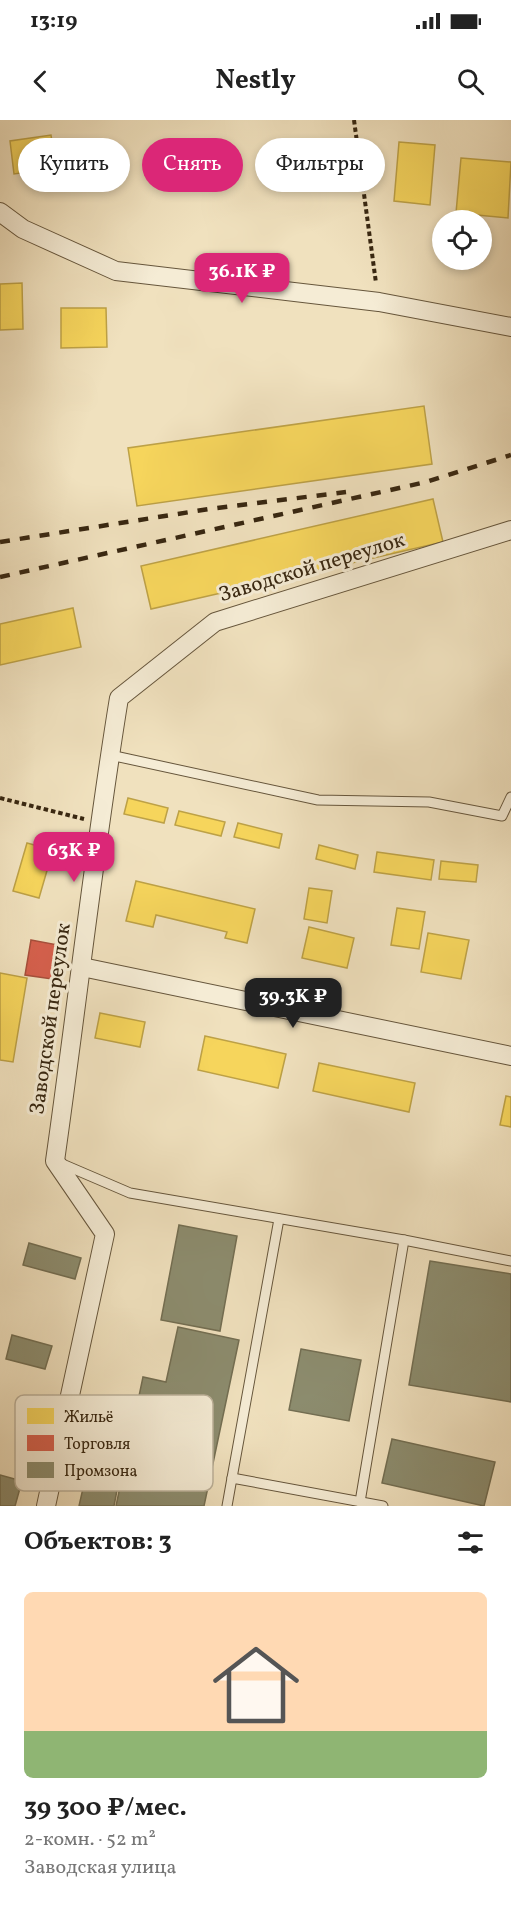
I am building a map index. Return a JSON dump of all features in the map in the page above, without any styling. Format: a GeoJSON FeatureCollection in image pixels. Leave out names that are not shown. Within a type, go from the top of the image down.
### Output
{"type":"FeatureCollection","features":[{"type":"Feature","properties":{"kind":"street"},"geometry":{"type":"LineString","coordinates":[[0,212],[23,229],[116,271],[378,302],[511,327]]}},
{"type":"Feature","properties":{"kind":"street","name":"Заводской переулок"},"geometry":{"type":"LineString","coordinates":[[55,1161],[99,823],[119,698],[215,622],[511,530]]}},
{"type":"Feature","properties":{"kind":"street"},"geometry":{"type":"LineString","coordinates":[[82,967],[511,1056]]}},
{"type":"Feature","properties":{"kind":"street"},"geometry":{"type":"LineString","coordinates":[[55,1161],[105,1234],[70,1395]]}},
{"type":"Feature","properties":{"kind":"street"},"geometry":{"type":"LineString","coordinates":[[46,1506],[49,1491]]}},
{"type":"Feature","properties":{"kind":"lane"},"geometry":{"type":"LineString","coordinates":[[110,755],[318,800],[429,802],[501,816],[511,797]]}},
{"type":"Feature","properties":{"kind":"lane"},"geometry":{"type":"LineString","coordinates":[[55,1161],[130,1193],[404,1240],[511,1261]]}},
{"type":"Feature","properties":{"kind":"lane"},"geometry":{"type":"LineString","coordinates":[[228,1506],[279,1219]]}},
{"type":"Feature","properties":{"kind":"lane"},"geometry":{"type":"LineString","coordinates":[[360,1502],[404,1240]]}},
{"type":"Feature","properties":{"kind":"lane"},"geometry":{"type":"LineString","coordinates":[[232,1478],[383,1506]]}},
{"type":"Feature","properties":{"kind":"path"},"geometry":{"type":"LineString","coordinates":[[354,120],[378,302]]}},
{"type":"Feature","properties":{"kind":"path"},"geometry":{"type":"LineString","coordinates":[[0,798],[99,823]]}},
{"type":"Feature","properties":{"kind":"building: Жильё"},"geometry":{"type":"Polygon","coordinates":[[[51,135],[51,138],[30,138],[51,135]]]}},
{"type":"Feature","properties":{"kind":"building: Жильё"},"geometry":{"type":"Polygon","coordinates":[[[18,140],[18,173],[14,174],[10,141],[18,140]]]}},
{"type":"Feature","properties":{"kind":"building: Жильё"},"geometry":{"type":"Polygon","coordinates":[[[399,142],[435,145],[430,205],[394,201],[399,142]]]}},
{"type":"Feature","properties":{"kind":"building: Жильё"},"geometry":{"type":"Polygon","coordinates":[[[461,158],[511,162],[508,218],[492,216],[492,210],[456,210],[461,158]]]}},
{"type":"Feature","properties":{"kind":"building: Жильё"},"geometry":{"type":"Polygon","coordinates":[[[22,283],[23,329],[0,330],[0,284],[22,283]]]}},
{"type":"Feature","properties":{"kind":"building: Жильё"},"geometry":{"type":"Polygon","coordinates":[[[61,308],[106,308],[107,347],[61,348],[61,308]]]}},
{"type":"Feature","properties":{"kind":"building: Жильё"},"geometry":{"type":"Polygon","coordinates":[[[424,406],[432,464],[137,506],[128,448],[424,406]]]}},
{"type":"Feature","properties":{"kind":"building: Жильё"},"geometry":{"type":"Polygon","coordinates":[[[433,499],[443,542],[151,609],[141,566],[433,499]]]}},
{"type":"Feature","properties":{"kind":"building: Жильё"},"geometry":{"type":"Polygon","coordinates":[[[73,608],[81,647],[0,665],[0,624],[73,608]]]}},
{"type":"Feature","properties":{"kind":"building: Жильё"},"geometry":{"type":"Polygon","coordinates":[[[128,798],[168,808],[164,823],[124,814],[128,798]]]}},
{"type":"Feature","properties":{"kind":"building: Жильё"},"geometry":{"type":"Polygon","coordinates":[[[179,811],[225,822],[221,836],[175,825],[179,811]]]}},
{"type":"Feature","properties":{"kind":"building: Жильё"},"geometry":{"type":"Polygon","coordinates":[[[238,823],[282,834],[279,848],[234,837],[238,823]]]}},
{"type":"Feature","properties":{"kind":"building: Жильё"},"geometry":{"type":"Polygon","coordinates":[[[27,843],[53,850],[39,898],[13,891],[27,843]]]}},
{"type":"Feature","properties":{"kind":"building: Жильё"},"geometry":{"type":"Polygon","coordinates":[[[319,845],[358,855],[355,869],[316,859],[319,845]]]}},
{"type":"Feature","properties":{"kind":"building: Жильё"},"geometry":{"type":"Polygon","coordinates":[[[377,852],[434,860],[431,880],[374,872],[377,852]]]}},
{"type":"Feature","properties":{"kind":"building: Жильё"},"geometry":{"type":"Polygon","coordinates":[[[441,861],[478,865],[476,882],[439,879],[441,861]]]}},
{"type":"Feature","properties":{"kind":"building: Жильё"},"geometry":{"type":"Polygon","coordinates":[[[136,881],[255,909],[247,943],[225,938],[227,932],[156,915],[153,927],[126,921],[136,881]]]}},
{"type":"Feature","properties":{"kind":"building: Жильё"},"geometry":{"type":"Polygon","coordinates":[[[309,888],[332,891],[327,923],[304,919],[309,888]]]}},
{"type":"Feature","properties":{"kind":"building: Жильё"},"geometry":{"type":"Polygon","coordinates":[[[397,908],[425,912],[419,949],[391,945],[397,908]]]}},
{"type":"Feature","properties":{"kind":"building: Жильё"},"geometry":{"type":"Polygon","coordinates":[[[309,927],[354,938],[347,968],[302,958],[309,927]]]}},
{"type":"Feature","properties":{"kind":"building: Жильё"},"geometry":{"type":"Polygon","coordinates":[[[428,933],[469,940],[461,979],[421,972],[428,933]]]}},
{"type":"Feature","properties":{"kind":"building: Жильё"},"geometry":{"type":"Polygon","coordinates":[[[0,973],[27,978],[13,1062],[0,1060],[0,973]]]}},
{"type":"Feature","properties":{"kind":"building: Жильё"},"geometry":{"type":"Polygon","coordinates":[[[100,1013],[145,1022],[140,1047],[95,1038],[100,1013]]]}},
{"type":"Feature","properties":{"kind":"building: Жильё"},"geometry":{"type":"Polygon","coordinates":[[[205,1036],[286,1054],[278,1088],[198,1070],[205,1036]]]}},
{"type":"Feature","properties":{"kind":"building: Жильё"},"geometry":{"type":"Polygon","coordinates":[[[319,1063],[415,1083],[409,1112],[313,1091],[319,1063]]]}},
{"type":"Feature","properties":{"kind":"building: Жильё"},"geometry":{"type":"Polygon","coordinates":[[[506,1096],[511,1097],[511,1127],[500,1125],[506,1096]]]}},
{"type":"Feature","properties":{"kind":"building: Торговля"},"geometry":{"type":"Polygon","coordinates":[[[31,940],[58,945],[52,979],[25,975],[31,940]]]}},
{"type":"Feature","properties":{"kind":"building: Промзона"},"geometry":{"type":"Polygon","coordinates":[[[179,1225],[237,1236],[220,1331],[161,1320],[179,1225]]]}},
{"type":"Feature","properties":{"kind":"building: Промзона"},"geometry":{"type":"Polygon","coordinates":[[[29,1243],[81,1258],[75,1279],[23,1265],[29,1243]]]}},
{"type":"Feature","properties":{"kind":"building: Промзона"},"geometry":{"type":"Polygon","coordinates":[[[430,1261],[511,1274],[511,1402],[409,1385],[430,1261]]]}},
{"type":"Feature","properties":{"kind":"building: Промзона"},"geometry":{"type":"Polygon","coordinates":[[[178,1327],[239,1340],[213,1463],[213,1395],[139,1395],[143,1377],[166,1382],[178,1327]]]}},
{"type":"Feature","properties":{"kind":"building: Промзона"},"geometry":{"type":"Polygon","coordinates":[[[12,1335],[52,1346],[45,1369],[6,1359],[12,1335]]]}},
{"type":"Feature","properties":{"kind":"building: Промзона"},"geometry":{"type":"Polygon","coordinates":[[[301,1349],[361,1360],[349,1421],[289,1410],[301,1349]]]}},
{"type":"Feature","properties":{"kind":"building: Промзона"},"geometry":{"type":"Polygon","coordinates":[[[392,1439],[495,1462],[484,1506],[382,1483],[392,1439]]]}},
{"type":"Feature","properties":{"kind":"building: Промзона"},"geometry":{"type":"Polygon","coordinates":[[[0,1475],[15,1479],[15,1491],[19,1491],[15,1506],[0,1506],[0,1475]]]}},
{"type":"Feature","properties":{"kind":"building: Промзона"},"geometry":{"type":"Polygon","coordinates":[[[82,1491],[117,1491],[114,1506],[79,1506],[82,1491]]]}},
{"type":"Feature","properties":{"kind":"building: Промзона"},"geometry":{"type":"Polygon","coordinates":[[[119,1491],[207,1491],[204,1506],[116,1506],[119,1491]]]}},
{"type":"Feature","properties":{"kind":"railway"},"geometry":{"type":"LineString","coordinates":[[0,577],[426,482],[511,455]]}},
{"type":"Feature","properties":{"kind":"railway"},"geometry":{"type":"LineString","coordinates":[[0,542],[209,509],[346,492]]}}]}
